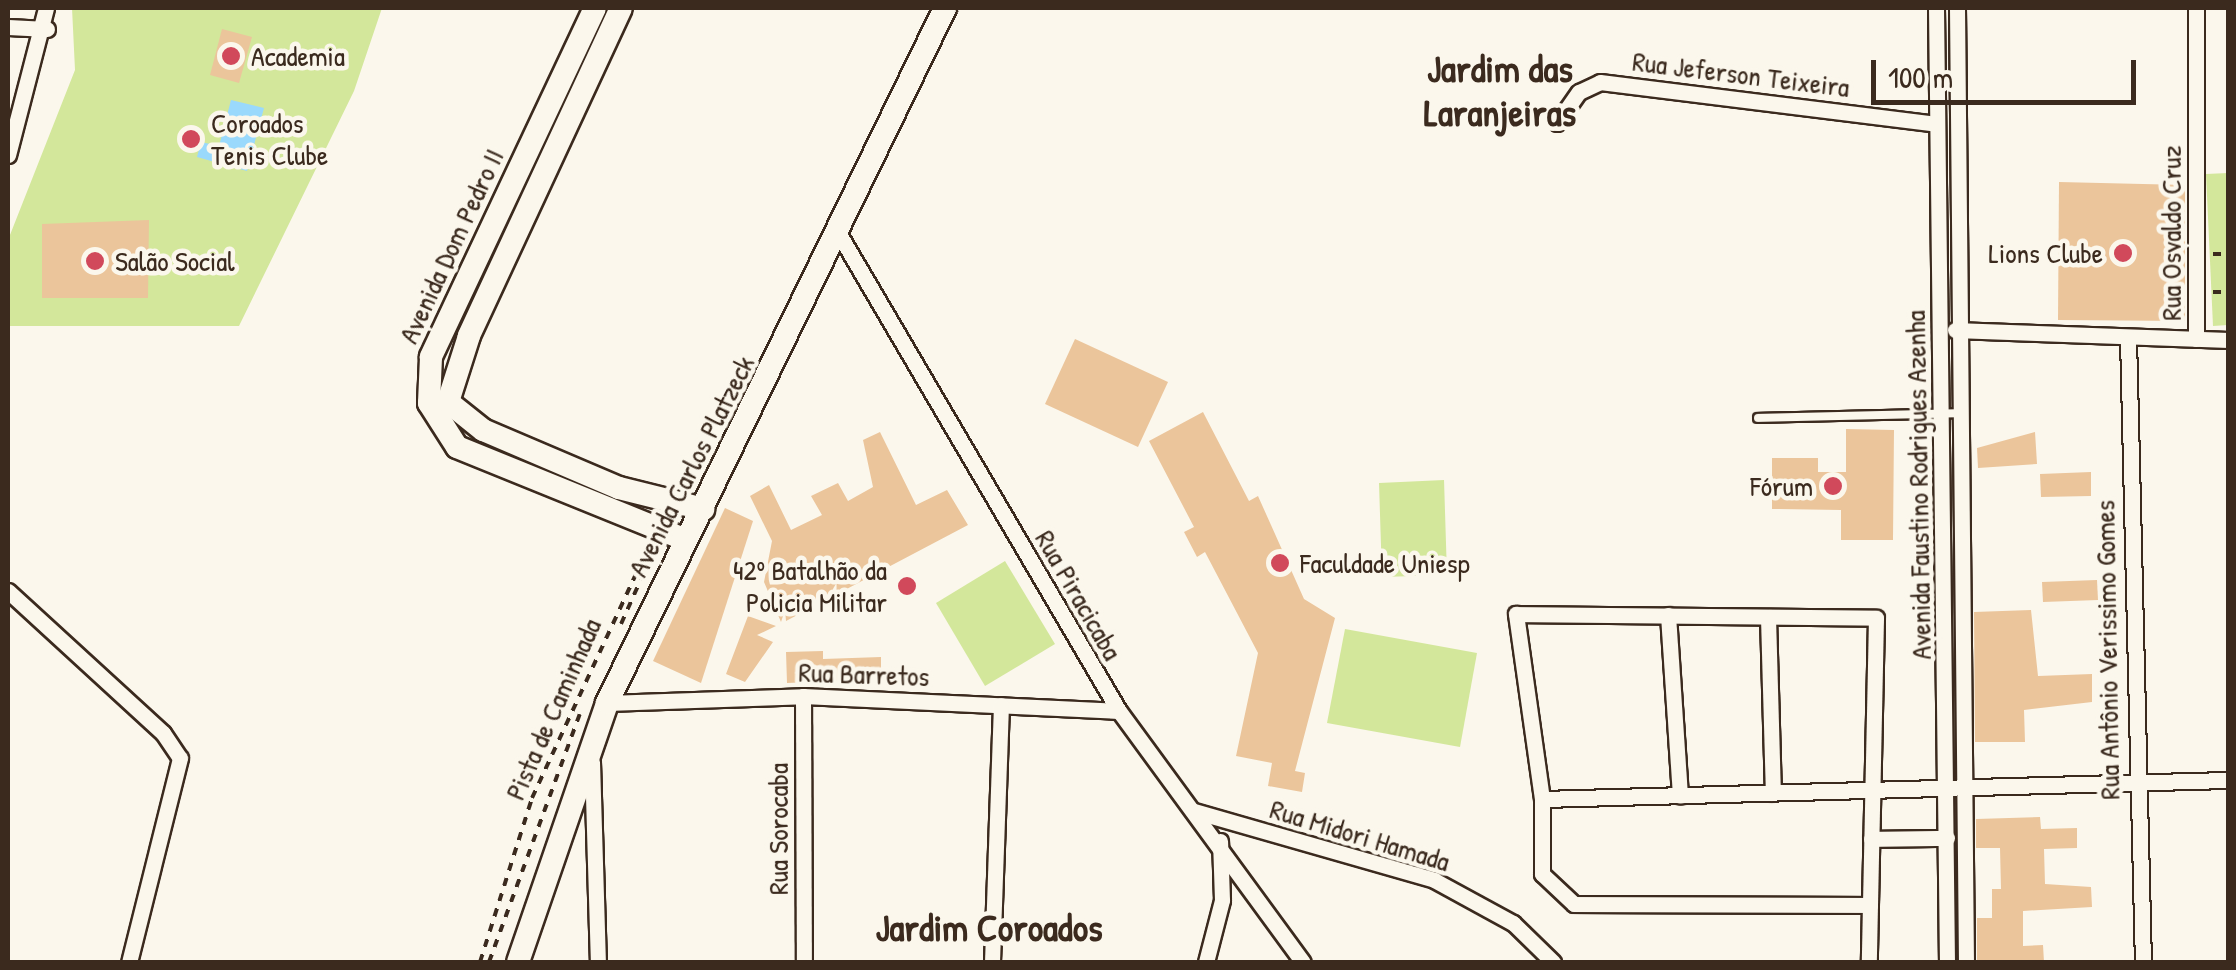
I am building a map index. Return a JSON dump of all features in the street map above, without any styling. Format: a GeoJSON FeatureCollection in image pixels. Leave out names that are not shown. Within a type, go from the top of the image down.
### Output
{"type":"FeatureCollection","features":[{"type":"Feature","properties":{"kind":"main road","name":"Avenida Dom Pedro II"},"geometry":{"type":"LineString","coordinates":[[595,8],[431,357],[428,404],[456,447],[686,540]]}},
{"type":"Feature","properties":{"kind":"main road","name":"Avenida Dom Pedro II"},"geometry":{"type":"LineString","coordinates":[[622,8],[469,336],[448,402],[483,430],[585,473],[668,507],[703,509]]}},
{"type":"Feature","properties":{"kind":"main road","name":"Avenida Carlos Platzeck"},"geometry":{"type":"LineString","coordinates":[[518,962],[607,703],[839,234],[945,8]]}},
{"type":"Feature","properties":{"kind":"street"},"geometry":{"type":"LineString","coordinates":[[8,155],[46,30],[46,8]]}},
{"type":"Feature","properties":{"kind":"street","name":"Avenida Faustino Rodrigues Azenha"},"geometry":{"type":"LineString","coordinates":[[1936,8],[1946,962]]}},
{"type":"Feature","properties":{"kind":"street","name":"Avenida Faustino Rodrigues Azenha"},"geometry":{"type":"LineString","coordinates":[[1957,8],[1964,330],[1966,962]]}},
{"type":"Feature","properties":{"kind":"street","name":"Rua Osvaldo Cruz"},"geometry":{"type":"LineString","coordinates":[[2196,8],[2196,339]]}},
{"type":"Feature","properties":{"kind":"street"},"geometry":{"type":"LineString","coordinates":[[8,27],[46,30]]}},
{"type":"Feature","properties":{"kind":"street","name":"Rua Jeferson Teixeira"},"geometry":{"type":"LineString","coordinates":[[1557,123],[1579,92],[1600,82],[1936,124]]}},
{"type":"Feature","properties":{"kind":"street","name":"Rua Piracicaba"},"geometry":{"type":"LineString","coordinates":[[839,234],[1118,712],[1190,810],[1220,841],[1303,962]]}},
{"type":"Feature","properties":{"kind":"street"},"geometry":{"type":"LineString","coordinates":[[1941,330],[2228,340]]}},
{"type":"Feature","properties":{"kind":"street","name":"Rua Antônio Verissimo Gomes"},"geometry":{"type":"LineString","coordinates":[[2128,338],[2133,781],[2142,962]]}},
{"type":"Feature","properties":{"kind":"street"},"geometry":{"type":"LineString","coordinates":[[1943,558],[1965,559]]}},
{"type":"Feature","properties":{"kind":"street"},"geometry":{"type":"LineString","coordinates":[[8,592],[163,733],[180,758],[129,962]]}},
{"type":"Feature","properties":{"kind":"street"},"geometry":{"type":"LineString","coordinates":[[1869,962],[1876,618],[1516,614],[1542,799],[1542,874],[1574,904],[1870,905]]}},
{"type":"Feature","properties":{"kind":"street"},"geometry":{"type":"LineString","coordinates":[[1668,615],[1680,796]]}},
{"type":"Feature","properties":{"kind":"street"},"geometry":{"type":"LineString","coordinates":[[1768,616],[1773,793]]}},
{"type":"Feature","properties":{"kind":"street","name":"Rua Barretos"},"geometry":{"type":"LineString","coordinates":[[607,703],[803,696],[1118,712]]}},
{"type":"Feature","properties":{"kind":"street","name":"Rua Sorocaba"},"geometry":{"type":"LineString","coordinates":[[803,696],[804,962]]}},
{"type":"Feature","properties":{"kind":"street"},"geometry":{"type":"LineString","coordinates":[[992,962],[1001,705]]}},
{"type":"Feature","properties":{"kind":"street"},"geometry":{"type":"LineString","coordinates":[[592,746],[598,962]]}},
{"type":"Feature","properties":{"kind":"street"},"geometry":{"type":"LineString","coordinates":[[1542,799],[1872,790],[1947,792],[2133,781],[2228,780]]}},
{"type":"Feature","properties":{"kind":"street","name":"Rua Midori Hamada"},"geometry":{"type":"LineString","coordinates":[[1190,810],[1434,880],[1514,923],[1552,962]]}},
{"type":"Feature","properties":{"kind":"street"},"geometry":{"type":"LineString","coordinates":[[1871,839],[1946,838]]}},
{"type":"Feature","properties":{"kind":"street"},"geometry":{"type":"LineString","coordinates":[[1206,962],[1222,900],[1220,841]]}},
{"type":"Feature","properties":{"kind":"lane"},"geometry":{"type":"LineString","coordinates":[[1758,418],[1964,414]]}},
{"type":"Feature","properties":{"kind":"path"},"geometry":{"type":"LineString","coordinates":[[2210,254],[2228,254]]}},
{"type":"Feature","properties":{"kind":"path"},"geometry":{"type":"LineString","coordinates":[[2212,292],[2228,292]]}},
{"type":"Feature","properties":{"kind":"path","name":"Pista de Caminhada"},"geometry":{"type":"LineString","coordinates":[[480,962],[532,798],[656,530]]}},
{"type":"Feature","properties":{"kind":"green space","name":"Coroados Tenis Clube"},"geometry":{"type":"Polygon","coordinates":[[[72,8],[382,8],[354,91],[239,326],[8,326],[8,240],[75,70],[72,8]]]}},
{"type":"Feature","properties":{"kind":"green space"},"geometry":{"type":"Polygon","coordinates":[[[2228,173],[2228,325],[2213,326],[2206,174],[2228,173]]]}},
{"type":"Feature","properties":{"kind":"green space"},"geometry":{"type":"Polygon","coordinates":[[[1444,480],[1447,575],[1382,577],[1379,483],[1444,480]]]}},
{"type":"Feature","properties":{"kind":"green space"},"geometry":{"type":"Polygon","coordinates":[[[1005,561],[1055,644],[985,686],[936,603],[1005,561]]]}},
{"type":"Feature","properties":{"kind":"green space"},"geometry":{"type":"Polygon","coordinates":[[[1345,629],[1477,653],[1460,747],[1327,723],[1345,629]]]}},
{"type":"Feature","properties":{"kind":"water"},"geometry":{"type":"Polygon","coordinates":[[[231,100],[264,108],[247,171],[197,157],[201,142],[219,146],[231,100]]]}},
{"type":"Feature","properties":{"kind":"building","name":"Academia"},"geometry":{"type":"Polygon","coordinates":[[[222,29],[252,37],[239,83],[210,75],[222,29]]]}},
{"type":"Feature","properties":{"kind":"building","name":"Lions Clube"},"geometry":{"type":"Polygon","coordinates":[[[2059,182],[2185,185],[2185,321],[2058,320],[2059,182]]]}},
{"type":"Feature","properties":{"kind":"building","name":"Salão Social"},"geometry":{"type":"Polygon","coordinates":[[[149,220],[148,298],[42,298],[42,224],[149,220]]]}},
{"type":"Feature","properties":{"kind":"building"},"geometry":{"type":"Polygon","coordinates":[[[1075,339],[1168,382],[1138,447],[1045,404],[1075,339]]]}},
{"type":"Feature","properties":{"kind":"building"},"geometry":{"type":"Polygon","coordinates":[[[1203,412],[1249,501],[1258,496],[1304,599],[1335,618],[1295,771],[1305,773],[1302,792],[1268,786],[1272,763],[1236,756],[1258,653],[1205,552],[1197,557],[1184,532],[1194,527],[1149,441],[1203,412]]]}},
{"type":"Feature","properties":{"kind":"building","name":"Fórum"},"geometry":{"type":"Polygon","coordinates":[[[1846,429],[1894,430],[1893,540],[1841,540],[1841,510],[1772,509],[1772,458],[1818,458],[1818,472],[1846,472],[1846,429]]]}},
{"type":"Feature","properties":{"kind":"building"},"geometry":{"type":"Polygon","coordinates":[[[880,432],[916,505],[947,490],[968,525],[786,621],[785,610],[781,622],[764,582],[772,541],[750,496],[769,485],[791,530],[822,515],[811,496],[838,483],[848,501],[873,487],[863,440],[880,432]]]}},
{"type":"Feature","properties":{"kind":"building"},"geometry":{"type":"Polygon","coordinates":[[[2035,432],[2037,464],[1978,468],[1977,448],[2035,432]]]}},
{"type":"Feature","properties":{"kind":"building"},"geometry":{"type":"Polygon","coordinates":[[[2091,472],[2091,496],[2041,497],[2040,474],[2091,472]]]}},
{"type":"Feature","properties":{"kind":"building"},"geometry":{"type":"Polygon","coordinates":[[[725,508],[753,521],[701,683],[653,661],[725,508]]]}},
{"type":"Feature","properties":{"kind":"building"},"geometry":{"type":"Polygon","coordinates":[[[2097,580],[2098,600],[2043,602],[2042,582],[2097,580]]]}},
{"type":"Feature","properties":{"kind":"building"},"geometry":{"type":"Polygon","coordinates":[[[2031,610],[2038,676],[2092,674],[2092,702],[2024,710],[2025,742],[1975,742],[1974,612],[2031,610]]]}},
{"type":"Feature","properties":{"kind":"building"},"geometry":{"type":"Polygon","coordinates":[[[748,616],[776,626],[757,635],[773,642],[745,682],[726,674],[748,616]]]}},
{"type":"Feature","properties":{"kind":"building"},"geometry":{"type":"Polygon","coordinates":[[[823,651],[823,659],[881,657],[881,679],[787,683],[786,652],[823,651]]]}},
{"type":"Feature","properties":{"kind":"building"},"geometry":{"type":"Polygon","coordinates":[[[2040,817],[2041,829],[2077,828],[2077,848],[2044,849],[2045,884],[2091,887],[2092,907],[2023,911],[2023,946],[2043,945],[2044,962],[1977,962],[1977,918],[1992,918],[1992,889],[2001,889],[2000,848],[1976,848],[1976,819],[2040,817]]]}},
{"type":"Feature","properties":{"kind":"place","name":"Academia"},"geometry":{"type":"Point","coordinates":[231,56]}},
{"type":"Feature","properties":{"kind":"place","name":"Coroados Tenis Clube"},"geometry":{"type":"Point","coordinates":[191,139]}},
{"type":"Feature","properties":{"kind":"place","name":"Lions Clube"},"geometry":{"type":"Point","coordinates":[2123,253]}},
{"type":"Feature","properties":{"kind":"place","name":"Salão Social"},"geometry":{"type":"Point","coordinates":[95,261]}},
{"type":"Feature","properties":{"kind":"place","name":"Fórum"},"geometry":{"type":"Point","coordinates":[1833,486]}},
{"type":"Feature","properties":{"kind":"place","name":"Faculdade Uniesp"},"geometry":{"type":"Point","coordinates":[1280,563]}},
{"type":"Feature","properties":{"kind":"place","name":"42º Batalhão da Policia Militar"},"geometry":{"type":"Point","coordinates":[907,586]}},
{"type":"Feature","properties":{"kind":"district","name":"Jardim das Laranjeiras"},"geometry":{"type":"Point","coordinates":[1500,91]}},
{"type":"Feature","properties":{"kind":"district","name":"Jardim Coroados"},"geometry":{"type":"Point","coordinates":[989,928]}}]}
